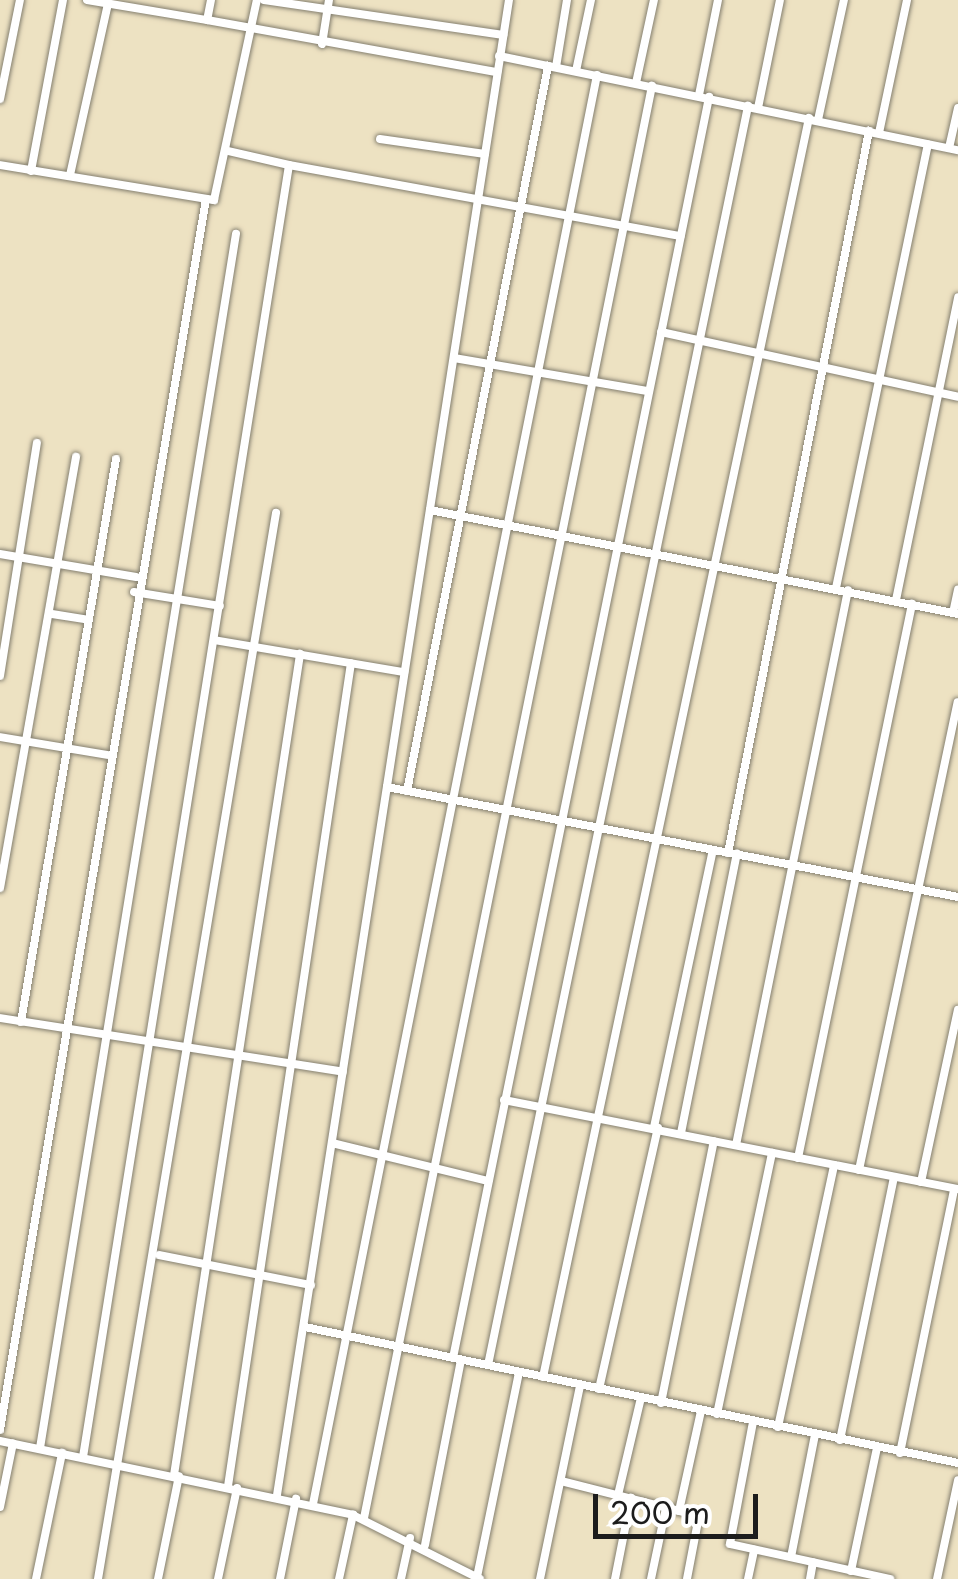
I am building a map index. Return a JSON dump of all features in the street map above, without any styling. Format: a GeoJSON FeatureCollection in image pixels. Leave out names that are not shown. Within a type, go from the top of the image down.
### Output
{"type":"FeatureCollection","features":[{"type":"Feature","properties":{"kind":"street"},"geometry":{"type":"LineString","coordinates":[[0,99],[20,0]]}},
{"type":"Feature","properties":{"kind":"street"},"geometry":{"type":"LineString","coordinates":[[31,171],[63,0]]}},
{"type":"Feature","properties":{"kind":"street"},"geometry":{"type":"LineString","coordinates":[[87,0],[124,3],[322,44],[497,72]]}},
{"type":"Feature","properties":{"kind":"street"},"geometry":{"type":"LineString","coordinates":[[165,12],[167,0]]}},
{"type":"Feature","properties":{"kind":"street"},"geometry":{"type":"LineString","coordinates":[[207,20],[211,0]]}},
{"type":"Feature","properties":{"kind":"street"},"geometry":{"type":"LineString","coordinates":[[0,165],[216,197],[260,0],[328,5],[503,35]]}},
{"type":"Feature","properties":{"kind":"street"},"geometry":{"type":"LineString","coordinates":[[277,1495],[508,0]]}},
{"type":"Feature","properties":{"kind":"street"},"geometry":{"type":"LineString","coordinates":[[406,791],[520,205],[568,0]]}},
{"type":"Feature","properties":{"kind":"street"},"geometry":{"type":"LineString","coordinates":[[576,71],[591,0]]}},
{"type":"Feature","properties":{"kind":"street"},"geometry":{"type":"LineString","coordinates":[[636,83],[654,0]]}},
{"type":"Feature","properties":{"kind":"street"},"geometry":{"type":"LineString","coordinates":[[698,95],[718,0]]}},
{"type":"Feature","properties":{"kind":"street"},"geometry":{"type":"LineString","coordinates":[[488,1366],[699,342],[780,0]]}},
{"type":"Feature","properties":{"kind":"street"},"geometry":{"type":"LineString","coordinates":[[543,1377],[603,1116],[756,354],[844,0]]}},
{"type":"Feature","properties":{"kind":"street"},"geometry":{"type":"LineString","coordinates":[[681,1133],[818,367],[907,0]]}},
{"type":"Feature","properties":{"kind":"street"},"geometry":{"type":"LineString","coordinates":[[70,175],[108,4]]}},
{"type":"Feature","properties":{"kind":"street"},"geometry":{"type":"LineString","coordinates":[[322,44],[328,5]]}},
{"type":"Feature","properties":{"kind":"street"},"geometry":{"type":"LineString","coordinates":[[500,56],[953,149],[958,108]]}},
{"type":"Feature","properties":{"kind":"street"},"geometry":{"type":"LineString","coordinates":[[313,1504],[598,75]]}},
{"type":"Feature","properties":{"kind":"street"},"geometry":{"type":"LineString","coordinates":[[364,1518],[652,86]]}},
{"type":"Feature","properties":{"kind":"street"},"geometry":{"type":"LineString","coordinates":[[425,1544],[488,1181],[709,97]]}},
{"type":"Feature","properties":{"kind":"street"},"geometry":{"type":"LineString","coordinates":[[380,138],[485,154]]}},
{"type":"Feature","properties":{"kind":"street"},"geometry":{"type":"LineString","coordinates":[[836,588],[876,378],[928,144]]}},
{"type":"Feature","properties":{"kind":"street"},"geometry":{"type":"LineString","coordinates":[[228,150],[289,165],[681,236]]}},
{"type":"Feature","properties":{"kind":"street"},"geometry":{"type":"LineString","coordinates":[[83,1457],[289,165]]}},
{"type":"Feature","properties":{"kind":"street"},"geometry":{"type":"LineString","coordinates":[[0,1430],[136,577],[206,198]]}},
{"type":"Feature","properties":{"kind":"street"},"geometry":{"type":"LineString","coordinates":[[40,1448],[236,234]]}},
{"type":"Feature","properties":{"kind":"street"},"geometry":{"type":"LineString","coordinates":[[896,600],[958,297]]}},
{"type":"Feature","properties":{"kind":"street"},"geometry":{"type":"LineString","coordinates":[[661,332],[958,397]]}},
{"type":"Feature","properties":{"kind":"street"},"geometry":{"type":"LineString","coordinates":[[454,358],[647,392]]}},
{"type":"Feature","properties":{"kind":"street"},"geometry":{"type":"LineString","coordinates":[[0,676],[37,443]]}},
{"type":"Feature","properties":{"kind":"street"},"geometry":{"type":"LineString","coordinates":[[0,888],[52,614],[76,457]]}},
{"type":"Feature","properties":{"kind":"street"},"geometry":{"type":"LineString","coordinates":[[21,1022],[116,459]]}},
{"type":"Feature","properties":{"kind":"street"},"geometry":{"type":"LineString","coordinates":[[430,510],[562,539],[713,568],[779,576],[956,613],[958,590]]}},
{"type":"Feature","properties":{"kind":"street"},"geometry":{"type":"LineString","coordinates":[[98,1579],[123,1464],[159,1255],[276,513]]}},
{"type":"Feature","properties":{"kind":"street"},"geometry":{"type":"LineString","coordinates":[[0,554],[136,577]]}},
{"type":"Feature","properties":{"kind":"street"},"geometry":{"type":"LineString","coordinates":[[736,1146],[797,866],[848,590]]}},
{"type":"Feature","properties":{"kind":"street"},"geometry":{"type":"LineString","coordinates":[[134,592],[220,606]]}},
{"type":"Feature","properties":{"kind":"street"},"geometry":{"type":"LineString","coordinates":[[798,1158],[860,878],[912,604]]}},
{"type":"Feature","properties":{"kind":"street"},"geometry":{"type":"LineString","coordinates":[[52,614],[88,620]]}},
{"type":"Feature","properties":{"kind":"street"},"geometry":{"type":"LineString","coordinates":[[214,640],[404,672]]}},
{"type":"Feature","properties":{"kind":"street"},"geometry":{"type":"LineString","coordinates":[[158,1579],[210,1265],[300,654]]}},
{"type":"Feature","properties":{"kind":"street"},"geometry":{"type":"LineString","coordinates":[[218,1579],[351,663]]}},
{"type":"Feature","properties":{"kind":"street"},"geometry":{"type":"LineString","coordinates":[[859,1170],[958,702]]}},
{"type":"Feature","properties":{"kind":"street"},"geometry":{"type":"LineString","coordinates":[[0,736],[108,754]]}},
{"type":"Feature","properties":{"kind":"street"},"geometry":{"type":"LineString","coordinates":[[387,787],[958,897]]}},
{"type":"Feature","properties":{"kind":"street"},"geometry":{"type":"LineString","coordinates":[[599,1389],[713,850]]}},
{"type":"Feature","properties":{"kind":"street"},"geometry":{"type":"LineString","coordinates":[[921,1182],[958,1010]]}},
{"type":"Feature","properties":{"kind":"street"},"geometry":{"type":"LineString","coordinates":[[0,1018],[343,1072]]}},
{"type":"Feature","properties":{"kind":"street"},"geometry":{"type":"LineString","coordinates":[[504,1100],[603,1116],[956,1189],[900,1453]]}},
{"type":"Feature","properties":{"kind":"street"},"geometry":{"type":"LineString","coordinates":[[661,1403],[714,1141]]}},
{"type":"Feature","properties":{"kind":"street"},"geometry":{"type":"LineString","coordinates":[[332,1143],[488,1181]]}},
{"type":"Feature","properties":{"kind":"street"},"geometry":{"type":"LineString","coordinates":[[717,1414],[772,1152]]}},
{"type":"Feature","properties":{"kind":"street"},"geometry":{"type":"LineString","coordinates":[[778,1427],[834,1165]]}},
{"type":"Feature","properties":{"kind":"street"},"geometry":{"type":"LineString","coordinates":[[840,1440],[894,1177]]}},
{"type":"Feature","properties":{"kind":"street"},"geometry":{"type":"LineString","coordinates":[[159,1255],[311,1285]]}},
{"type":"Feature","properties":{"kind":"street"},"geometry":{"type":"LineString","coordinates":[[305,1326],[958,1463]]}},
{"type":"Feature","properties":{"kind":"street"},"geometry":{"type":"LineString","coordinates":[[0,1441],[296,1499],[364,1518],[425,1544],[467,1575],[478,1578],[520,1372]]}},
{"type":"Feature","properties":{"kind":"street"},"geometry":{"type":"LineString","coordinates":[[540,1579],[580,1385]]}},
{"type":"Feature","properties":{"kind":"street"},"geometry":{"type":"LineString","coordinates":[[618,1495],[641,1398]]}},
{"type":"Feature","properties":{"kind":"street"},"geometry":{"type":"LineString","coordinates":[[679,1510],[701,1411]]}},
{"type":"Feature","properties":{"kind":"street"},"geometry":{"type":"LineString","coordinates":[[753,1422],[730,1544],[890,1579]]}},
{"type":"Feature","properties":{"kind":"street"},"geometry":{"type":"LineString","coordinates":[[790,1558],[815,1435]]}},
{"type":"Feature","properties":{"kind":"street"},"geometry":{"type":"LineString","coordinates":[[0,1506],[13,1443]]}},
{"type":"Feature","properties":{"kind":"street"},"geometry":{"type":"LineString","coordinates":[[851,1571],[877,1448]]}},
{"type":"Feature","properties":{"kind":"street"},"geometry":{"type":"LineString","coordinates":[[36,1579],[62,1453]]}},
{"type":"Feature","properties":{"kind":"street"},"geometry":{"type":"LineString","coordinates":[[937,1579],[958,1480]]}},
{"type":"Feature","properties":{"kind":"street"},"geometry":{"type":"LineString","coordinates":[[560,1481],[700,1516],[687,1579]]}},
{"type":"Feature","properties":{"kind":"street"},"geometry":{"type":"LineString","coordinates":[[614,1579],[632,1498]]}},
{"type":"Feature","properties":{"kind":"street"},"geometry":{"type":"LineString","coordinates":[[280,1579],[296,1499]]}},
{"type":"Feature","properties":{"kind":"street"},"geometry":{"type":"LineString","coordinates":[[651,1579],[666,1508]]}},
{"type":"Feature","properties":{"kind":"street"},"geometry":{"type":"LineString","coordinates":[[339,1579],[352,1515]]}},
{"type":"Feature","properties":{"kind":"street"},"geometry":{"type":"LineString","coordinates":[[401,1579],[410,1538]]}},
{"type":"Feature","properties":{"kind":"street"},"geometry":{"type":"LineString","coordinates":[[748,1579],[754,1550]]}},
{"type":"Feature","properties":{"kind":"street"},"geometry":{"type":"LineString","coordinates":[[810,1579],[813,1562]]}}]}
